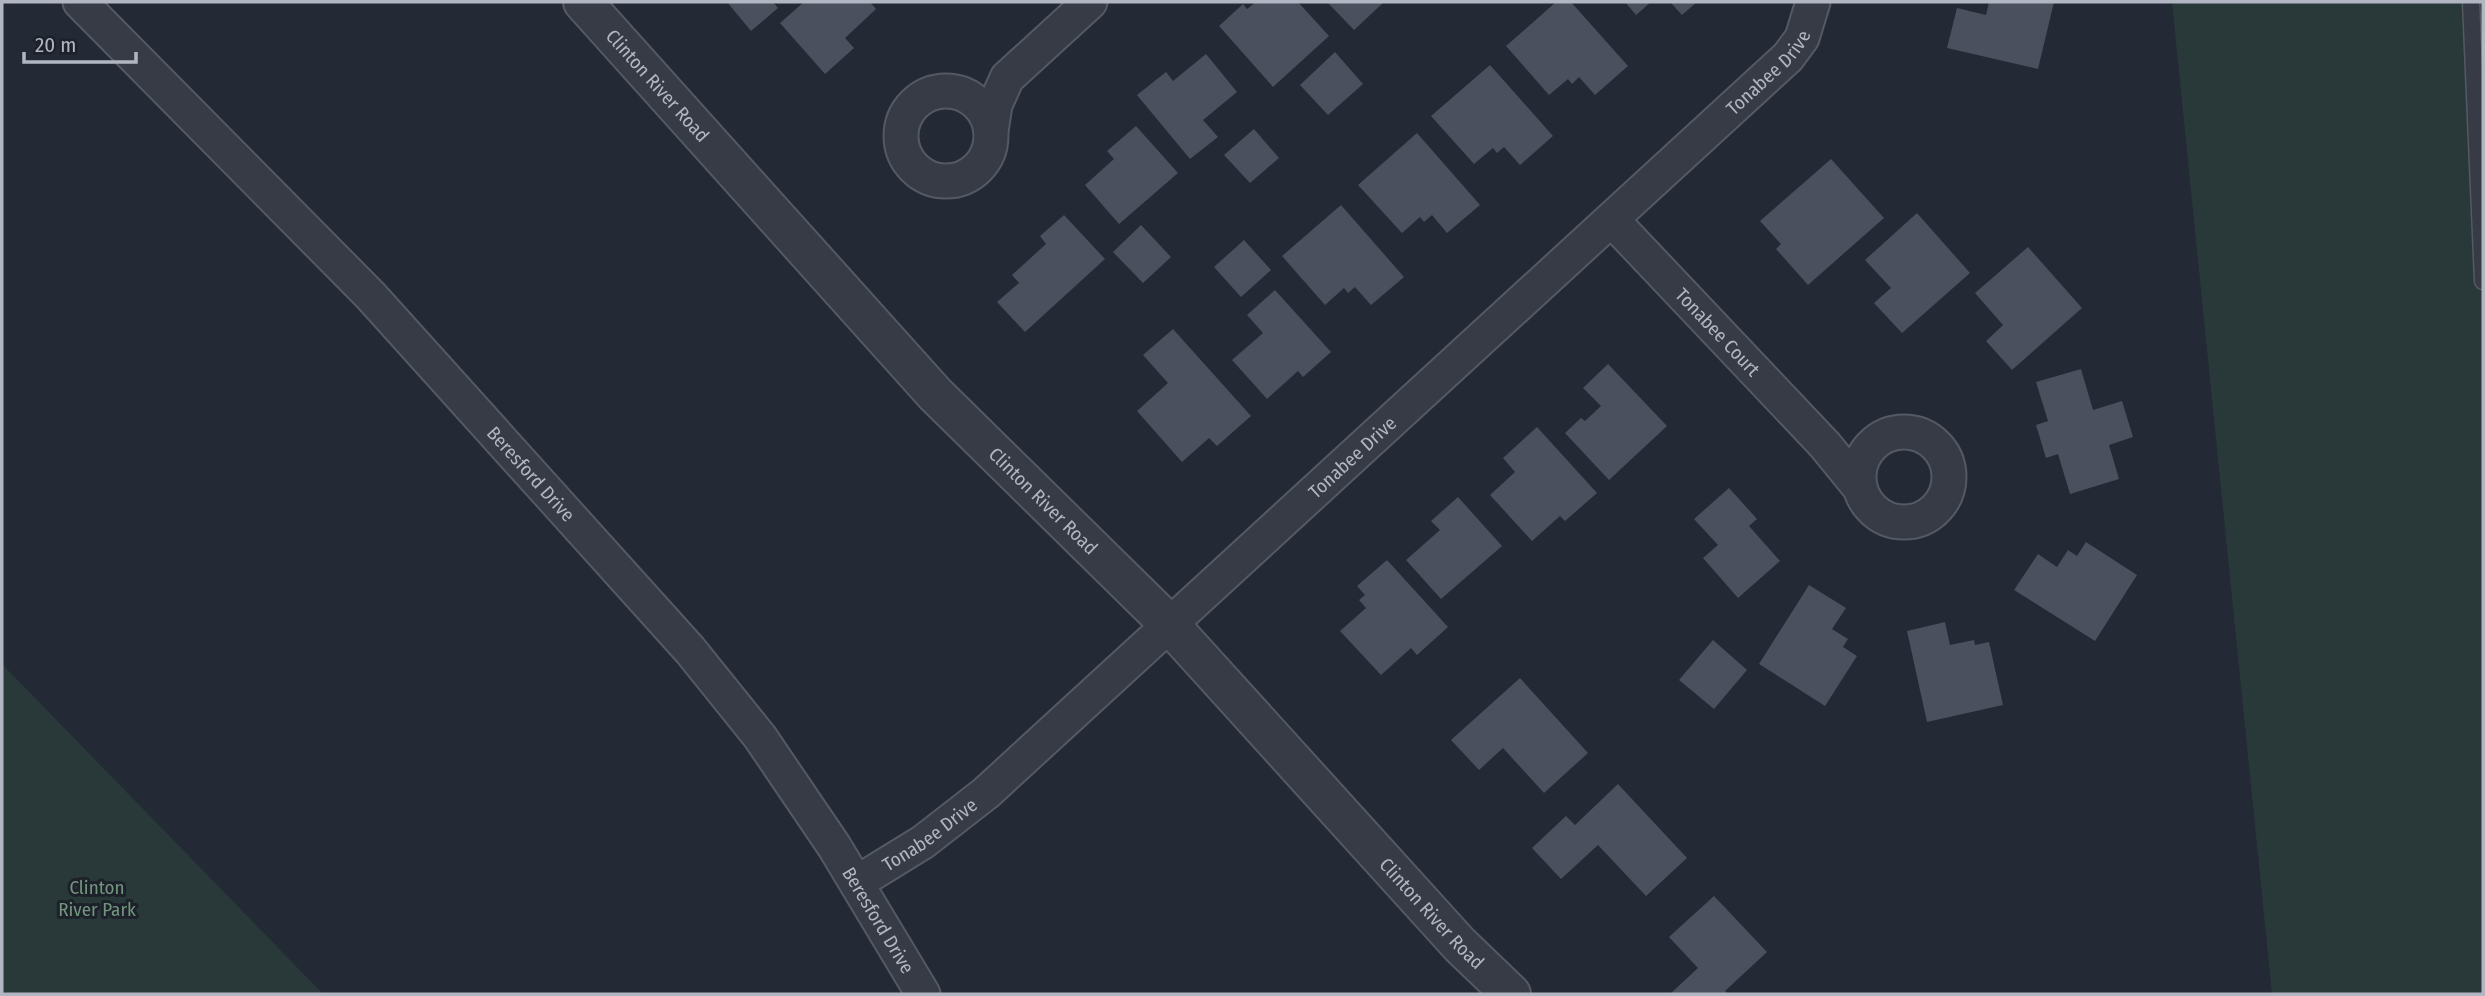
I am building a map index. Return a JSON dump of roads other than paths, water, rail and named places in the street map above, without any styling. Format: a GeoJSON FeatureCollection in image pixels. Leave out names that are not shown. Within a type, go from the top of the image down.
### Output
{"type":"FeatureCollection","features":[{"type":"Feature","properties":{"kind":"street","name":"Beresford Drive"},"geometry":{"type":"LineString","coordinates":[[79,2],[371,296],[691,650],[760,737],[858,882],[923,994]]}},
{"type":"Feature","properties":{"kind":"street","name":"Clinton River Road"},"geometry":{"type":"LineString","coordinates":[[583,2],[935,394],[1169,624],[1460,945],[1511,994]]}},
{"type":"Feature","properties":{"kind":"street"},"geometry":{"type":"LineString","coordinates":[[1007,78],[979,87],[937,92],[923,97],[912,106],[904,120],[902,148],[919,172],[946,181],[974,172],[990,147],[995,105],[1007,78],[1090,2]]}},
{"type":"Feature","properties":{"kind":"street","name":"Tonabee Drive"},"geometry":{"type":"LineString","coordinates":[[858,882],[923,842],[986,793],[1612,220],[1788,57],[1802,38],[1813,2]]}},
{"type":"Feature","properties":{"kind":"street"},"geometry":{"type":"LineString","coordinates":[[952,91],[967,95],[979,105],[991,131]]}},
{"type":"Feature","properties":{"kind":"street","name":"Tonabee Court"},"geometry":{"type":"LineString","coordinates":[[1612,220],[1825,445],[1860,488],[1871,507],[1890,520],[1919,519],[1932,513],[1941,502],[1949,474],[1946,460],[1938,447],[1927,438],[1913,432],[1857,443],[1825,445]]}},
{"type":"Feature","properties":{"kind":"street"},"geometry":{"type":"LineString","coordinates":[[1860,488],[1858,473],[1863,458],[1883,437]]}},
{"type":"Feature","properties":{"kind":"lane"},"geometry":{"type":"LineString","coordinates":[[2471,2],[2483,281]]}},
{"type":"Feature","properties":{"kind":"park label","name":"Clinton River Park"},"geometry":{"type":"Point","coordinates":[97,898]}}]}
